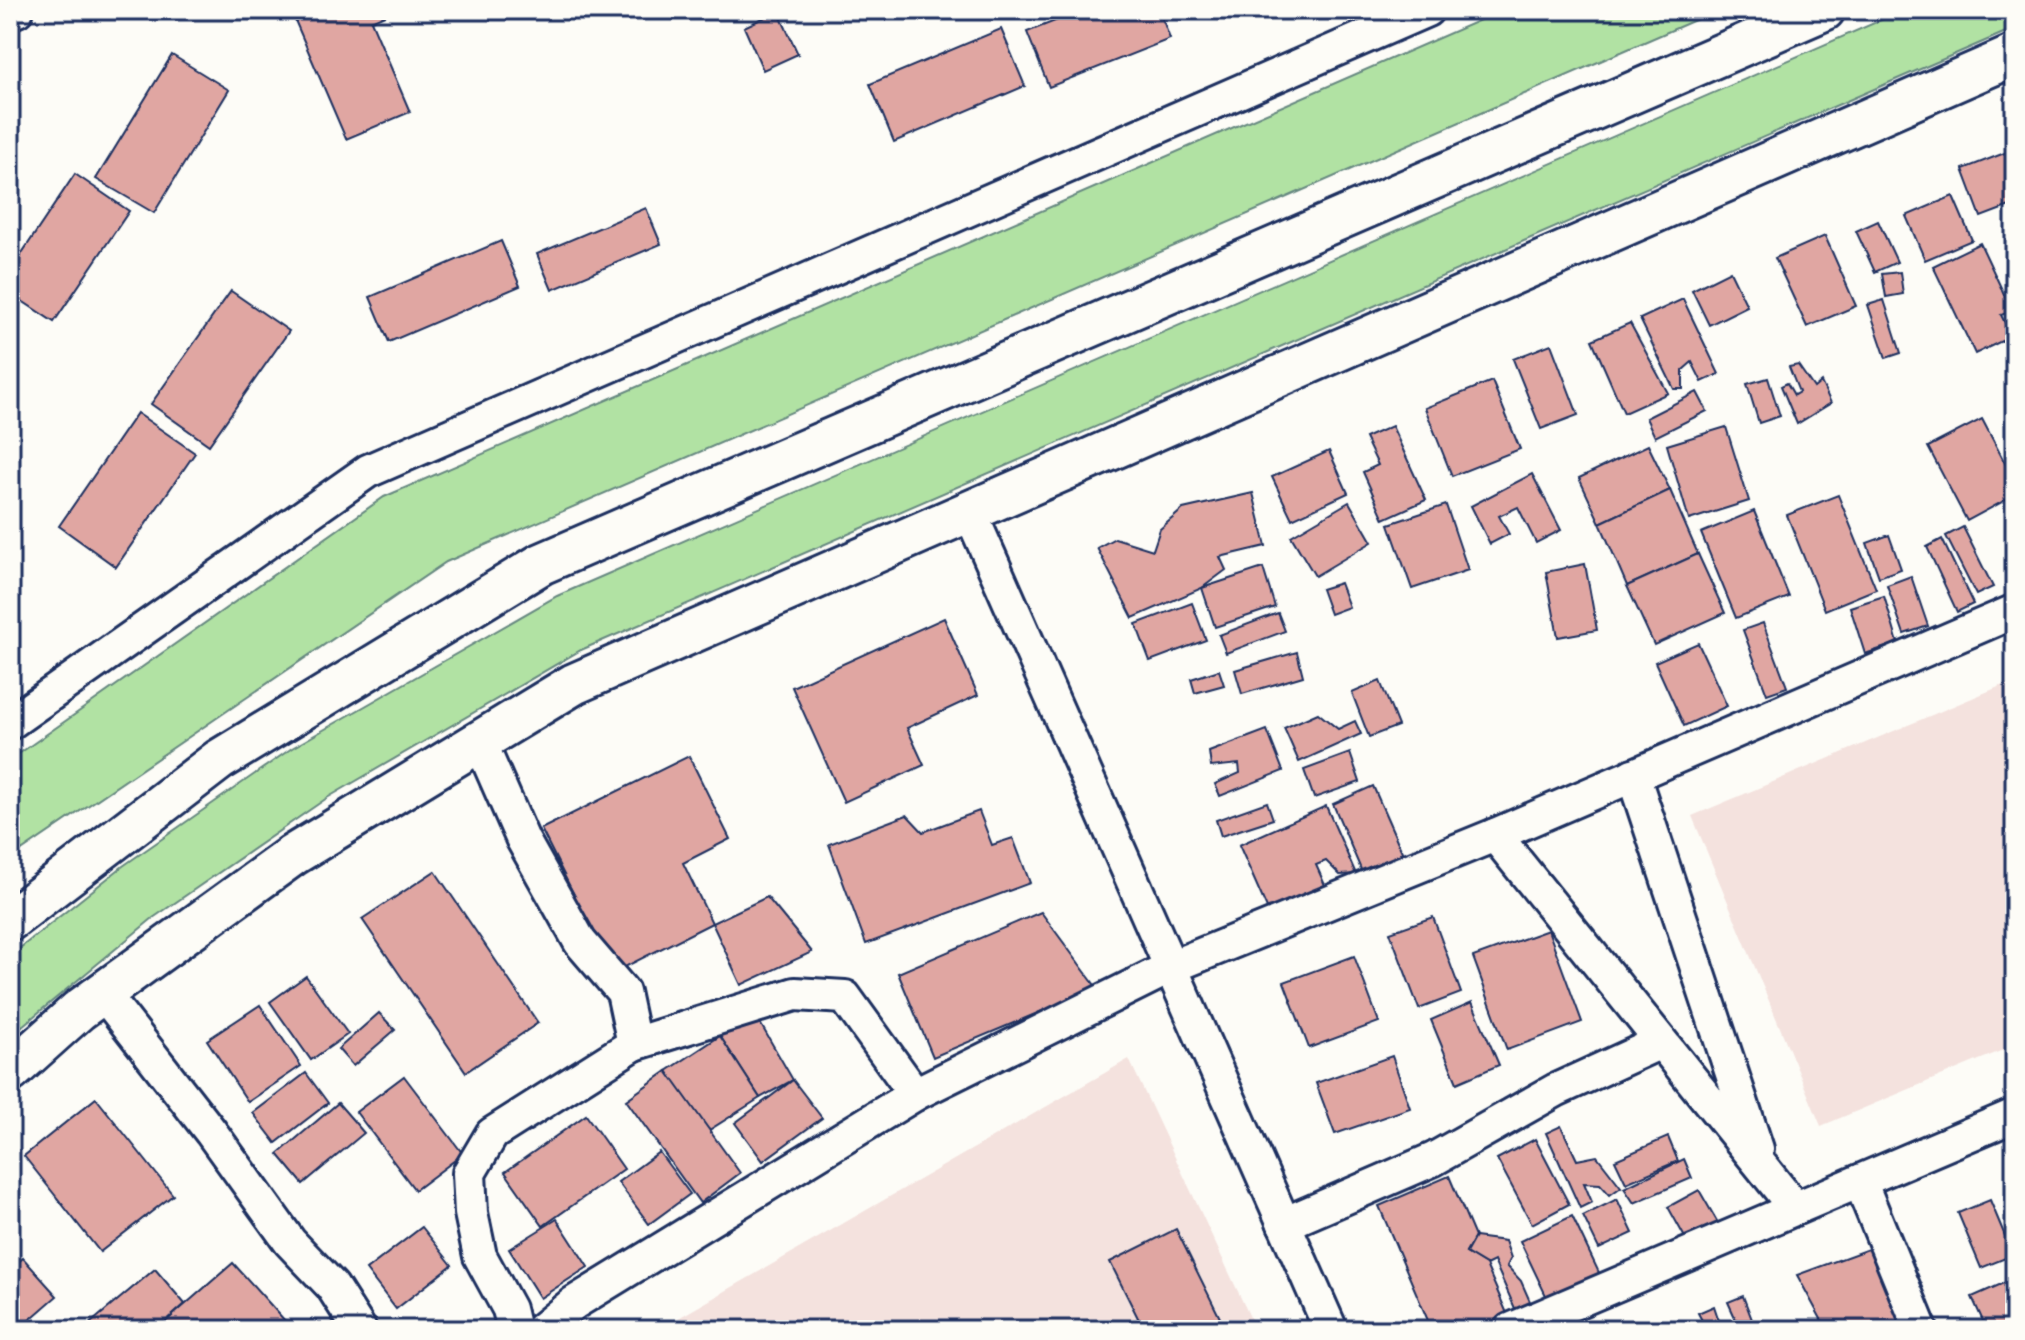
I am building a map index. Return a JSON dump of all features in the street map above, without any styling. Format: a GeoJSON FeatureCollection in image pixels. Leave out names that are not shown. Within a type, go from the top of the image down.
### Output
{"type":"FeatureCollection","features":[{"type":"Feature","properties":{"kind":"main road"},"geometry":{"type":"LineString","coordinates":[[10,920],[219,760],[541,564],[1768,21],[1824,10]]}},
{"type":"Feature","properties":{"kind":"main road"},"geometry":{"type":"LineString","coordinates":[[10,1072],[79,1010],[293,855],[574,684],[2015,55]]}},
{"type":"Feature","properties":{"kind":"street"},"geometry":{"type":"LineString","coordinates":[[10,13],[17,10]]}},
{"type":"Feature","properties":{"kind":"street"},"geometry":{"type":"LineString","coordinates":[[10,723],[368,471],[1427,10]]}},
{"type":"Feature","properties":{"kind":"street"},"geometry":{"type":"LineString","coordinates":[[969,510],[1331,1330]]}},
{"type":"Feature","properties":{"kind":"street"},"geometry":{"type":"LineString","coordinates":[[541,1330],[574,1303],[915,1094],[1171,967],[1495,835],[2015,611]]}},
{"type":"Feature","properties":{"kind":"street"},"geometry":{"type":"LineString","coordinates":[[480,742],[523,840],[580,942],[623,992],[634,1044]]}},
{"type":"Feature","properties":{"kind":"street"},"geometry":{"type":"LineString","coordinates":[[1633,775],[1764,1171]]}},
{"type":"Feature","properties":{"kind":"street"},"geometry":{"type":"LineString","coordinates":[[1495,835],[1795,1208]]}},
{"type":"Feature","properties":{"kind":"street"},"geometry":{"type":"LineString","coordinates":[[103,993],[211,1132],[290,1242],[332,1286],[360,1330]]}},
{"type":"Feature","properties":{"kind":"street"},"geometry":{"type":"LineString","coordinates":[[514,1330],[509,1309],[480,1256],[471,1213],[469,1173],[492,1134],[634,1044],[795,994],[845,997],[915,1094]]}},
{"type":"Feature","properties":{"kind":"street"},"geometry":{"type":"LineString","coordinates":[[1284,1224],[1434,1159],[1556,1090],[1661,1042]]}},
{"type":"Feature","properties":{"kind":"street"},"geometry":{"type":"LineString","coordinates":[[1510,1330],[2015,1115]]}},
{"type":"Feature","properties":{"kind":"street"},"geometry":{"type":"LineString","coordinates":[[1860,1181],[1921,1330]]}},
{"type":"Feature","properties":{"kind":"shaded area"},"geometry":{"type":"Polygon","coordinates":[[[2015,680],[2015,1045],[1821,1126],[1692,816],[2015,680]]]}},
{"type":"Feature","properties":{"kind":"shaded area"},"geometry":{"type":"Polygon","coordinates":[[[1129,1059],[1256,1330],[685,1330],[675,1320],[1129,1059]]]}},
{"type":"Feature","properties":{"kind":"green space"},"geometry":{"type":"Polygon","coordinates":[[[1503,10],[1718,10],[446,562],[11,858],[10,760],[384,497],[1503,10]]]}},
{"type":"Feature","properties":{"kind":"green space"},"geometry":{"type":"Polygon","coordinates":[[[1904,10],[2015,10],[2015,28],[581,650],[327,798],[153,918],[10,1036],[10,956],[123,866],[292,748],[557,596],[1904,10]]]}},
{"type":"Feature","properties":{"kind":"building"},"geometry":{"type":"Polygon","coordinates":[[[396,10],[371,21],[410,112],[346,139],[291,11],[396,10]]]}},
{"type":"Feature","properties":{"kind":"building"},"geometry":{"type":"Polygon","coordinates":[[[1083,10],[1159,10],[1170,39],[1049,87],[1027,32],[1083,10]]]}},
{"type":"Feature","properties":{"kind":"building"},"geometry":{"type":"Polygon","coordinates":[[[778,11],[798,54],[763,70],[744,27],[778,11]]]}},
{"type":"Feature","properties":{"kind":"building"},"geometry":{"type":"Polygon","coordinates":[[[1001,29],[1025,86],[894,142],[870,84],[1001,29]]]}},
{"type":"Feature","properties":{"kind":"building"},"geometry":{"type":"Polygon","coordinates":[[[172,55],[229,90],[154,213],[96,179],[172,55]]]}},
{"type":"Feature","properties":{"kind":"building"},"geometry":{"type":"Polygon","coordinates":[[[2015,149],[2015,204],[1981,217],[1963,169],[2015,149]]]}},
{"type":"Feature","properties":{"kind":"building"},"geometry":{"type":"Polygon","coordinates":[[[75,174],[129,211],[54,322],[10,293],[10,271],[75,174]]]}},
{"type":"Feature","properties":{"kind":"building"},"geometry":{"type":"Polygon","coordinates":[[[1953,196],[1972,240],[1925,260],[1906,216],[1953,196]]]}},
{"type":"Feature","properties":{"kind":"building"},"geometry":{"type":"Polygon","coordinates":[[[646,208],[661,244],[552,290],[537,254],[646,208]]]}},
{"type":"Feature","properties":{"kind":"building"},"geometry":{"type":"Polygon","coordinates":[[[1878,221],[1897,262],[1875,272],[1856,231],[1878,221]]]}},
{"type":"Feature","properties":{"kind":"building"},"geometry":{"type":"Polygon","coordinates":[[[1825,236],[1856,306],[1807,327],[1775,258],[1825,236]]]}},
{"type":"Feature","properties":{"kind":"building"},"geometry":{"type":"Polygon","coordinates":[[[501,241],[520,286],[389,342],[370,297],[501,241]]]}},
{"type":"Feature","properties":{"kind":"building"},"geometry":{"type":"Polygon","coordinates":[[[1980,243],[2012,311],[2001,315],[2012,336],[1975,354],[1933,266],[1980,243]]]}},
{"type":"Feature","properties":{"kind":"building"},"geometry":{"type":"Polygon","coordinates":[[[1730,271],[1747,306],[1709,325],[1692,290],[1730,271]]]}},
{"type":"Feature","properties":{"kind":"building"},"geometry":{"type":"Polygon","coordinates":[[[1900,272],[1903,294],[1886,297],[1882,274],[1900,272]]]}},
{"type":"Feature","properties":{"kind":"building"},"geometry":{"type":"Polygon","coordinates":[[[231,291],[289,331],[209,445],[151,404],[231,291]]]}},
{"type":"Feature","properties":{"kind":"building"},"geometry":{"type":"Polygon","coordinates":[[[1683,299],[1719,374],[1702,382],[1692,362],[1683,370],[1683,389],[1674,389],[1640,319],[1683,299]]]}},
{"type":"Feature","properties":{"kind":"building"},"geometry":{"type":"Polygon","coordinates":[[[1884,300],[1901,353],[1886,358],[1868,305],[1884,300]]]}},
{"type":"Feature","properties":{"kind":"building"},"geometry":{"type":"Polygon","coordinates":[[[1630,323],[1668,393],[1624,413],[1592,340],[1630,323]]]}},
{"type":"Feature","properties":{"kind":"building"},"geometry":{"type":"Polygon","coordinates":[[[1551,344],[1578,415],[1541,429],[1513,359],[1551,344]]]}},
{"type":"Feature","properties":{"kind":"building"},"geometry":{"type":"Polygon","coordinates":[[[1798,365],[1814,388],[1821,382],[1831,403],[1797,424],[1781,386],[1787,383],[1794,395],[1799,392],[1789,367],[1798,365]]]}},
{"type":"Feature","properties":{"kind":"building"},"geometry":{"type":"Polygon","coordinates":[[[1768,378],[1780,416],[1759,423],[1747,384],[1768,378]]]}},
{"type":"Feature","properties":{"kind":"building"},"geometry":{"type":"Polygon","coordinates":[[[1492,381],[1520,449],[1452,476],[1425,408],[1492,381]]]}},
{"type":"Feature","properties":{"kind":"building"},"geometry":{"type":"Polygon","coordinates":[[[1697,392],[1707,411],[1655,437],[1646,418],[1697,392]]]}},
{"type":"Feature","properties":{"kind":"building"},"geometry":{"type":"Polygon","coordinates":[[[137,413],[195,453],[116,567],[59,526],[137,413]]]}},
{"type":"Feature","properties":{"kind":"building"},"geometry":{"type":"Polygon","coordinates":[[[1982,419],[2015,482],[2015,495],[1967,521],[1928,447],[1982,419]]]}},
{"type":"Feature","properties":{"kind":"building"},"geometry":{"type":"Polygon","coordinates":[[[1392,426],[1426,500],[1384,519],[1363,472],[1378,465],[1365,438],[1392,426]]]}},
{"type":"Feature","properties":{"kind":"building"},"geometry":{"type":"Polygon","coordinates":[[[1726,427],[1749,501],[1689,520],[1667,445],[1726,427]]]}},
{"type":"Feature","properties":{"kind":"building"},"geometry":{"type":"Polygon","coordinates":[[[1648,445],[1670,490],[1600,523],[1579,478],[1648,445]]]}},
{"type":"Feature","properties":{"kind":"building"},"geometry":{"type":"Polygon","coordinates":[[[1329,451],[1348,493],[1292,519],[1272,477],[1329,451]]]}},
{"type":"Feature","properties":{"kind":"building"},"geometry":{"type":"Polygon","coordinates":[[[1532,474],[1561,530],[1536,543],[1518,507],[1499,516],[1509,534],[1490,544],[1471,506],[1532,474]]]}},
{"type":"Feature","properties":{"kind":"building"},"geometry":{"type":"Polygon","coordinates":[[[1670,490],[1698,554],[1627,586],[1600,523],[1670,490]]]}},
{"type":"Feature","properties":{"kind":"building"},"geometry":{"type":"Polygon","coordinates":[[[1253,493],[1266,546],[1220,557],[1226,570],[1202,588],[1133,618],[1097,548],[1115,538],[1153,550],[1160,529],[1183,509],[1253,493]]]}},
{"type":"Feature","properties":{"kind":"building"},"geometry":{"type":"Polygon","coordinates":[[[1838,495],[1876,589],[1825,610],[1787,515],[1838,495]]]}},
{"type":"Feature","properties":{"kind":"building"},"geometry":{"type":"Polygon","coordinates":[[[1349,502],[1372,542],[1315,576],[1291,536],[1349,502]]]}},
{"type":"Feature","properties":{"kind":"building"},"geometry":{"type":"Polygon","coordinates":[[[1446,505],[1468,570],[1412,589],[1389,524],[1446,505]]]}},
{"type":"Feature","properties":{"kind":"building"},"geometry":{"type":"Polygon","coordinates":[[[1754,511],[1789,597],[1736,618],[1701,533],[1754,511]]]}},
{"type":"Feature","properties":{"kind":"building"},"geometry":{"type":"Polygon","coordinates":[[[1963,527],[1993,587],[1976,595],[1946,536],[1963,527]]]}},
{"type":"Feature","properties":{"kind":"building"},"geometry":{"type":"Polygon","coordinates":[[[1889,535],[1901,569],[1879,577],[1867,543],[1889,535]]]}},
{"type":"Feature","properties":{"kind":"building"},"geometry":{"type":"Polygon","coordinates":[[[1942,539],[1973,604],[1957,612],[1927,547],[1942,539]]]}},
{"type":"Feature","properties":{"kind":"building"},"geometry":{"type":"Polygon","coordinates":[[[1698,554],[1725,613],[1654,645],[1627,586],[1698,554]]]}},
{"type":"Feature","properties":{"kind":"building"},"geometry":{"type":"Polygon","coordinates":[[[1585,564],[1597,630],[1558,637],[1546,572],[1585,564]]]}},
{"type":"Feature","properties":{"kind":"building"},"geometry":{"type":"Polygon","coordinates":[[[1263,568],[1275,607],[1215,627],[1202,588],[1263,568]]]}},
{"type":"Feature","properties":{"kind":"building"},"geometry":{"type":"Polygon","coordinates":[[[1911,576],[1928,626],[1904,634],[1887,585],[1911,576]]]}},
{"type":"Feature","properties":{"kind":"building"},"geometry":{"type":"Polygon","coordinates":[[[1340,583],[1349,607],[1330,614],[1321,589],[1340,583]]]}},
{"type":"Feature","properties":{"kind":"building"},"geometry":{"type":"Polygon","coordinates":[[[1884,596],[1898,643],[1865,654],[1850,607],[1884,596]]]}},
{"type":"Feature","properties":{"kind":"building"},"geometry":{"type":"Polygon","coordinates":[[[1192,603],[1206,640],[1150,661],[1136,624],[1192,603]]]}},
{"type":"Feature","properties":{"kind":"building"},"geometry":{"type":"Polygon","coordinates":[[[1278,613],[1285,631],[1226,653],[1219,635],[1278,613]]]}},
{"type":"Feature","properties":{"kind":"building"},"geometry":{"type":"Polygon","coordinates":[[[944,618],[978,695],[907,728],[924,765],[844,802],[792,687],[944,618]]]}},
{"type":"Feature","properties":{"kind":"building"},"geometry":{"type":"Polygon","coordinates":[[[1763,623],[1787,687],[1767,694],[1743,630],[1763,623]]]}},
{"type":"Feature","properties":{"kind":"building"},"geometry":{"type":"Polygon","coordinates":[[[1698,643],[1727,706],[1684,726],[1655,662],[1698,643]]]}},
{"type":"Feature","properties":{"kind":"building"},"geometry":{"type":"Polygon","coordinates":[[[1297,652],[1303,676],[1242,694],[1235,670],[1297,652]]]}},
{"type":"Feature","properties":{"kind":"building"},"geometry":{"type":"Polygon","coordinates":[[[1219,670],[1224,685],[1195,693],[1191,679],[1219,670]]]}},
{"type":"Feature","properties":{"kind":"building"},"geometry":{"type":"Polygon","coordinates":[[[1380,681],[1398,726],[1369,737],[1352,693],[1380,681]]]}},
{"type":"Feature","properties":{"kind":"building"},"geometry":{"type":"Polygon","coordinates":[[[1318,713],[1338,729],[1355,721],[1361,734],[1299,762],[1284,728],[1318,713]]]}},
{"type":"Feature","properties":{"kind":"building"},"geometry":{"type":"Polygon","coordinates":[[[1267,730],[1283,771],[1220,796],[1215,784],[1240,773],[1239,764],[1211,767],[1209,752],[1267,730]]]}},
{"type":"Feature","properties":{"kind":"building"},"geometry":{"type":"Polygon","coordinates":[[[1350,753],[1360,782],[1314,798],[1304,770],[1350,753]]]}},
{"type":"Feature","properties":{"kind":"building"},"geometry":{"type":"Polygon","coordinates":[[[689,756],[730,839],[683,863],[712,923],[613,973],[541,829],[689,756]]]}},
{"type":"Feature","properties":{"kind":"building"},"geometry":{"type":"Polygon","coordinates":[[[1373,786],[1403,854],[1362,872],[1333,804],[1373,786]]]}},
{"type":"Feature","properties":{"kind":"building"},"geometry":{"type":"Polygon","coordinates":[[[1267,802],[1273,819],[1221,836],[1216,820],[1267,802]]]}},
{"type":"Feature","properties":{"kind":"building"},"geometry":{"type":"Polygon","coordinates":[[[1326,806],[1356,874],[1340,875],[1326,861],[1316,865],[1329,894],[1272,920],[1239,845],[1326,806]]]}},
{"type":"Feature","properties":{"kind":"building"},"geometry":{"type":"Polygon","coordinates":[[[979,811],[992,845],[1013,838],[1030,883],[866,944],[829,844],[907,815],[923,832],[979,811]]]}},
{"type":"Feature","properties":{"kind":"building"},"geometry":{"type":"Polygon","coordinates":[[[435,871],[538,1023],[466,1072],[362,919],[435,871]]]}},
{"type":"Feature","properties":{"kind":"building"},"geometry":{"type":"Polygon","coordinates":[[[767,897],[812,952],[741,985],[712,923],[767,897]]]}},
{"type":"Feature","properties":{"kind":"building"},"geometry":{"type":"Polygon","coordinates":[[[1041,912],[1097,988],[933,1057],[898,973],[1041,912]]]}},
{"type":"Feature","properties":{"kind":"building"},"geometry":{"type":"Polygon","coordinates":[[[1433,917],[1461,993],[1419,1009],[1390,932],[1433,917]]]}},
{"type":"Feature","properties":{"kind":"building"},"geometry":{"type":"Polygon","coordinates":[[[1548,930],[1582,1022],[1507,1050],[1473,957],[1548,930]]]}},
{"type":"Feature","properties":{"kind":"building"},"geometry":{"type":"Polygon","coordinates":[[[1354,956],[1379,1022],[1309,1048],[1284,982],[1354,956]]]}},
{"type":"Feature","properties":{"kind":"building"},"geometry":{"type":"Polygon","coordinates":[[[306,976],[348,1034],[311,1060],[270,1002],[306,976]]]}},
{"type":"Feature","properties":{"kind":"building"},"geometry":{"type":"Polygon","coordinates":[[[1472,1002],[1499,1065],[1457,1083],[1431,1020],[1472,1002]]]}},
{"type":"Feature","properties":{"kind":"building"},"geometry":{"type":"Polygon","coordinates":[[[260,1005],[301,1066],[248,1102],[207,1040],[260,1005]]]}},
{"type":"Feature","properties":{"kind":"building"},"geometry":{"type":"Polygon","coordinates":[[[379,1013],[395,1030],[353,1066],[338,1049],[379,1013]]]}},
{"type":"Feature","properties":{"kind":"building"},"geometry":{"type":"Polygon","coordinates":[[[756,1016],[793,1080],[760,1098],[720,1036],[756,1016]]]}},
{"type":"Feature","properties":{"kind":"building"},"geometry":{"type":"Polygon","coordinates":[[[720,1036],[760,1098],[706,1132],[667,1071],[720,1036]]]}},
{"type":"Feature","properties":{"kind":"building"},"geometry":{"type":"Polygon","coordinates":[[[1392,1056],[1410,1108],[1335,1134],[1316,1083],[1392,1056]]]}},
{"type":"Feature","properties":{"kind":"building"},"geometry":{"type":"Polygon","coordinates":[[[667,1071],[740,1173],[700,1203],[626,1100],[667,1071]]]}},
{"type":"Feature","properties":{"kind":"building"},"geometry":{"type":"Polygon","coordinates":[[[306,1073],[328,1103],[276,1143],[253,1113],[306,1073]]]}},
{"type":"Feature","properties":{"kind":"building"},"geometry":{"type":"Polygon","coordinates":[[[404,1076],[463,1154],[415,1190],[356,1112],[404,1076]]]}},
{"type":"Feature","properties":{"kind":"building"},"geometry":{"type":"Polygon","coordinates":[[[793,1080],[822,1118],[763,1161],[735,1123],[793,1080]]]}},
{"type":"Feature","properties":{"kind":"building"},"geometry":{"type":"Polygon","coordinates":[[[96,1098],[173,1195],[100,1252],[24,1156],[96,1098]]]}},
{"type":"Feature","properties":{"kind":"building"},"geometry":{"type":"Polygon","coordinates":[[[338,1103],[364,1133],[303,1184],[278,1154],[338,1103]]]}},
{"type":"Feature","properties":{"kind":"building"},"geometry":{"type":"Polygon","coordinates":[[[586,1115],[624,1169],[543,1226],[505,1172],[586,1115]]]}},
{"type":"Feature","properties":{"kind":"building"},"geometry":{"type":"Polygon","coordinates":[[[1561,1126],[1577,1160],[1597,1156],[1621,1187],[1610,1195],[1600,1184],[1584,1183],[1592,1202],[1580,1208],[1546,1133],[1561,1126]]]}},
{"type":"Feature","properties":{"kind":"building"},"geometry":{"type":"Polygon","coordinates":[[[1668,1137],[1678,1161],[1626,1183],[1615,1160],[1668,1137]]]}},
{"type":"Feature","properties":{"kind":"building"},"geometry":{"type":"Polygon","coordinates":[[[1535,1139],[1569,1204],[1532,1224],[1497,1159],[1535,1139]]]}},
{"type":"Feature","properties":{"kind":"building"},"geometry":{"type":"Polygon","coordinates":[[[659,1152],[690,1194],[649,1224],[618,1182],[659,1152]]]}},
{"type":"Feature","properties":{"kind":"building"},"geometry":{"type":"Polygon","coordinates":[[[1684,1159],[1692,1178],[1634,1203],[1624,1188],[1684,1159]]]}},
{"type":"Feature","properties":{"kind":"building"},"geometry":{"type":"Polygon","coordinates":[[[1449,1176],[1475,1237],[1466,1253],[1486,1265],[1509,1318],[1482,1330],[1432,1330],[1379,1206],[1449,1176]]]}},
{"type":"Feature","properties":{"kind":"building"},"geometry":{"type":"Polygon","coordinates":[[[1699,1190],[1718,1223],[1693,1252],[1668,1207],[1699,1190]]]}},
{"type":"Feature","properties":{"kind":"building"},"geometry":{"type":"Polygon","coordinates":[[[1617,1199],[1633,1233],[1599,1249],[1583,1216],[1617,1199]]]}},
{"type":"Feature","properties":{"kind":"building"},"geometry":{"type":"Polygon","coordinates":[[[1990,1200],[2013,1255],[1981,1268],[1958,1213],[1990,1200]]]}},
{"type":"Feature","properties":{"kind":"building"},"geometry":{"type":"Polygon","coordinates":[[[1572,1216],[1602,1279],[1550,1304],[1520,1241],[1572,1216]]]}},
{"type":"Feature","properties":{"kind":"building"},"geometry":{"type":"Polygon","coordinates":[[[557,1219],[588,1267],[540,1298],[509,1249],[557,1219]]]}},
{"type":"Feature","properties":{"kind":"building"},"geometry":{"type":"Polygon","coordinates":[[[422,1227],[452,1265],[396,1309],[366,1270],[422,1227]]]}},
{"type":"Feature","properties":{"kind":"building"},"geometry":{"type":"Polygon","coordinates":[[[1176,1229],[1226,1330],[1144,1330],[1110,1262],[1176,1229]]]}},
{"type":"Feature","properties":{"kind":"building"},"geometry":{"type":"Polygon","coordinates":[[[1475,1237],[1505,1241],[1511,1258],[1507,1266],[1521,1281],[1532,1306],[1517,1313],[1494,1261],[1486,1265],[1466,1253],[1475,1237]]]}},
{"type":"Feature","properties":{"kind":"building"},"geometry":{"type":"Polygon","coordinates":[[[1871,1248],[1912,1330],[1827,1330],[1797,1275],[1871,1248]]]}},
{"type":"Feature","properties":{"kind":"building"},"geometry":{"type":"Polygon","coordinates":[[[23,1258],[57,1296],[18,1330],[10,1330],[10,1269],[23,1258]]]}},
{"type":"Feature","properties":{"kind":"building"},"geometry":{"type":"Polygon","coordinates":[[[233,1263],[286,1322],[277,1330],[156,1330],[233,1263]]]}},
{"type":"Feature","properties":{"kind":"building"},"geometry":{"type":"Polygon","coordinates":[[[155,1269],[185,1304],[156,1330],[91,1330],[87,1326],[155,1269]]]}},
{"type":"Feature","properties":{"kind":"building"},"geometry":{"type":"Polygon","coordinates":[[[2015,1278],[2015,1330],[1987,1330],[1972,1297],[2015,1278]]]}},
{"type":"Feature","properties":{"kind":"building"},"geometry":{"type":"Polygon","coordinates":[[[1743,1296],[1756,1330],[1730,1330],[1738,1324],[1728,1302],[1743,1296]]]}},
{"type":"Feature","properties":{"kind":"building"},"geometry":{"type":"Polygon","coordinates":[[[1714,1306],[1722,1330],[1707,1330],[1698,1313],[1714,1306]]]}}]}
